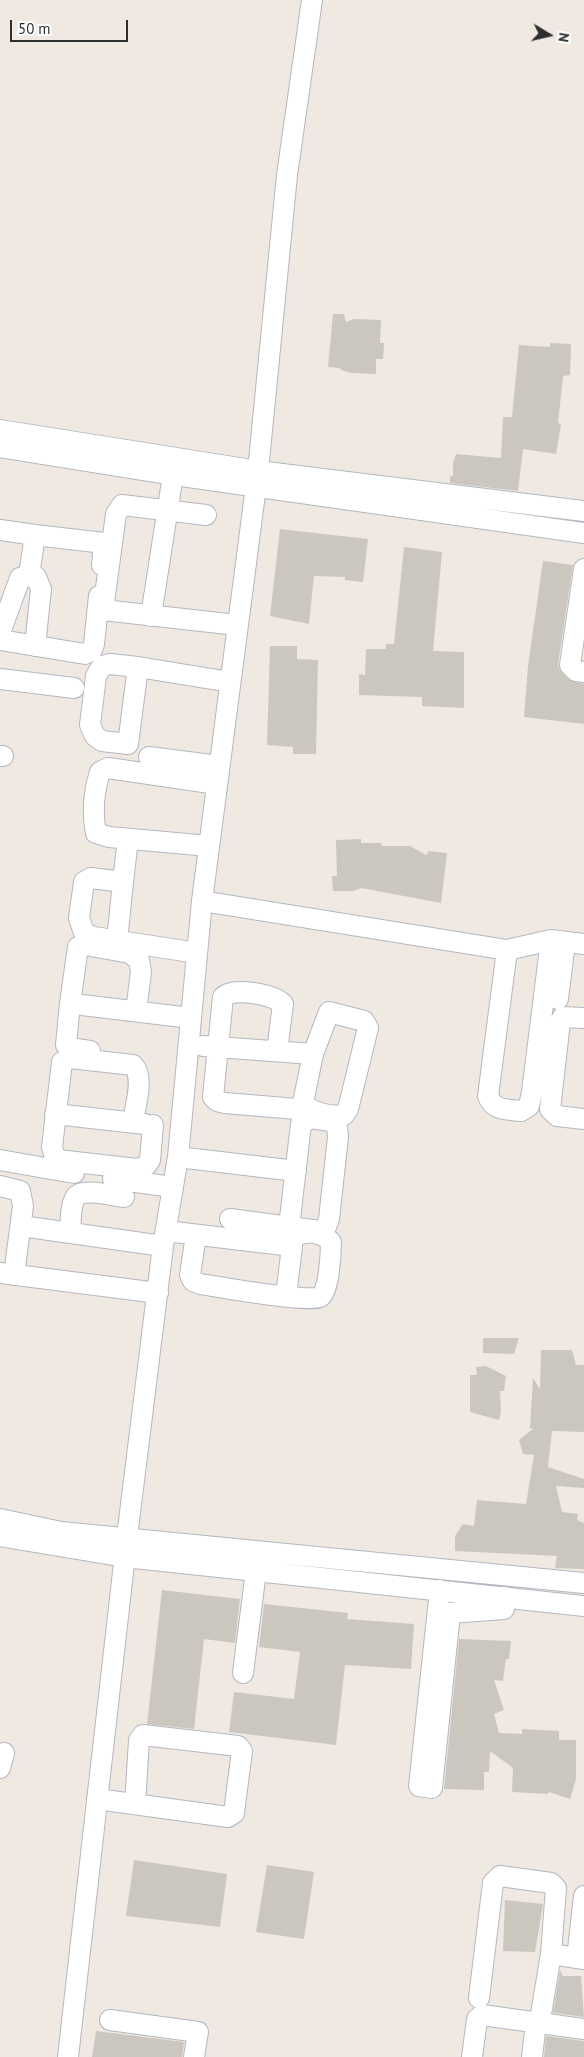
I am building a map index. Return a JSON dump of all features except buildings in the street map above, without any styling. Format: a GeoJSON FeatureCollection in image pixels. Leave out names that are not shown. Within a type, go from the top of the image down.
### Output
{"type":"FeatureCollection","features":[{"type":"Feature","properties":{"kind":"street"},"geometry":{"type":"LineString","coordinates":[[68,2057],[126,1547],[164,1239],[178,1157],[202,901],[257,478],[287,176],[312,0]]}},
{"type":"Feature","properties":{"kind":"street"},"geometry":{"type":"LineString","coordinates":[[0,430],[257,478],[584,533]]}},
{"type":"Feature","properties":{"kind":"street"},"geometry":{"type":"LineString","coordinates":[[0,447],[173,475],[257,478],[584,511]]}},
{"type":"Feature","properties":{"kind":"street"},"geometry":{"type":"LineString","coordinates":[[151,616],[173,475]]}},
{"type":"Feature","properties":{"kind":"street"},"geometry":{"type":"LineString","coordinates":[[168,661],[106,650],[101,645],[103,610],[116,514],[122,505],[206,515]]}},
{"type":"Feature","properties":{"kind":"street"},"geometry":{"type":"LineString","coordinates":[[35,646],[41,589],[36,577],[29,576],[20,578],[0,634],[1,640],[12,644],[85,654],[92,650],[109,508]]}},
{"type":"Feature","properties":{"kind":"street"},"geometry":{"type":"LineString","coordinates":[[0,530],[104,543]]}},
{"type":"Feature","properties":{"kind":"street"},"geometry":{"type":"LineString","coordinates":[[29,576],[35,535]]}},
{"type":"Feature","properties":{"kind":"street"},"geometry":{"type":"LineString","coordinates":[[584,569],[579,637],[570,665],[576,671],[584,672]]}},
{"type":"Feature","properties":{"kind":"street"},"geometry":{"type":"LineString","coordinates":[[103,610],[237,625]]}},
{"type":"Feature","properties":{"kind":"street"},"geometry":{"type":"LineString","coordinates":[[138,667],[127,754],[94,736],[90,725],[96,676],[102,666],[110,664],[138,667],[230,682]]}},
{"type":"Feature","properties":{"kind":"street"},"geometry":{"type":"LineString","coordinates":[[0,679],[74,688]]}},
{"type":"Feature","properties":{"kind":"street"},"geometry":{"type":"LineString","coordinates":[[149,757],[218,775]]}},
{"type":"Feature","properties":{"kind":"street"},"geometry":{"type":"LineString","coordinates":[[209,846],[128,840],[96,833],[93,819],[97,781],[100,772],[108,768],[218,775]]}},
{"type":"Feature","properties":{"kind":"street"},"geometry":{"type":"LineString","coordinates":[[117,941],[128,840]]}},
{"type":"Feature","properties":{"kind":"street"},"geometry":{"type":"LineString","coordinates":[[123,882],[91,878],[84,882],[79,918],[84,933],[117,941],[197,953]]}},
{"type":"Feature","properties":{"kind":"street"},"geometry":{"type":"LineString","coordinates":[[202,901],[507,950],[567,942]]}},
{"type":"Feature","properties":{"kind":"street"},"geometry":{"type":"LineString","coordinates":[[507,950],[488,1096],[490,1103],[496,1108],[521,1111],[529,1106],[567,942]]}},
{"type":"Feature","properties":{"kind":"street"},"geometry":{"type":"LineString","coordinates":[[558,999],[567,942]]}},
{"type":"Feature","properties":{"kind":"street"},"geometry":{"type":"LineString","coordinates":[[136,1011],[141,972],[139,960],[130,953],[85,945],[78,947],[65,1039],[69,1048],[146,1057]]}},
{"type":"Feature","properties":{"kind":"street"},"geometry":{"type":"LineString","coordinates":[[277,1051],[283,1004],[278,999],[266,996],[235,992],[227,993],[223,997],[216,1047],[213,1097],[217,1101],[309,1110],[338,1116],[344,1115],[348,1109],[368,1028],[364,1021],[329,1012],[313,1054],[303,1094],[303,1102],[309,1110]]}},
{"type":"Feature","properties":{"kind":"street"},"geometry":{"type":"LineString","coordinates":[[70,1003],[191,1018]]}},
{"type":"Feature","properties":{"kind":"street"},"geometry":{"type":"LineString","coordinates":[[584,1018],[563,1017],[550,1109],[557,1116],[584,1120]]}},
{"type":"Feature","properties":{"kind":"street"},"geometry":{"type":"LineString","coordinates":[[560,1029],[584,1032]]}},
{"type":"Feature","properties":{"kind":"street"},"geometry":{"type":"LineString","coordinates":[[189,1045],[313,1054]]}},
{"type":"Feature","properties":{"kind":"street"},"geometry":{"type":"LineString","coordinates":[[133,1122],[139,1078],[137,1069],[133,1065],[70,1058],[62,1062],[54,1154],[58,1160],[137,1169],[145,1167],[150,1160],[153,1124]]}},
{"type":"Feature","properties":{"kind":"street"},"geometry":{"type":"LineString","coordinates":[[56,1114],[180,1127]]}},
{"type":"Feature","properties":{"kind":"street"},"geometry":{"type":"LineString","coordinates":[[230,1219],[290,1237],[326,1228],[329,1219],[338,1136],[337,1126],[331,1121],[311,1118],[301,1124],[290,1237],[286,1296]]}},
{"type":"Feature","properties":{"kind":"street"},"geometry":{"type":"LineString","coordinates":[[178,1157],[296,1171]]}},
{"type":"Feature","properties":{"kind":"street"},"geometry":{"type":"LineString","coordinates":[[0,1160],[41,1169],[173,1187]]}},
{"type":"Feature","properties":{"kind":"street"},"geometry":{"type":"LineString","coordinates":[[0,1186],[20,1191],[23,1206],[21,1226],[7,1274],[158,1293]]}},
{"type":"Feature","properties":{"kind":"street"},"geometry":{"type":"LineString","coordinates":[[70,1233],[74,1198],[78,1194],[84,1192],[124,1197]]}},
{"type":"Feature","properties":{"kind":"street"},"geometry":{"type":"LineString","coordinates":[[21,1226],[70,1233],[164,1239],[196,1235],[293,1238],[305,1232],[326,1236],[331,1242],[331,1250],[325,1293],[320,1298],[310,1299],[200,1284],[192,1281],[190,1275],[196,1235]]}},
{"type":"Feature","properties":{"kind":"street"},"geometry":{"type":"LineString","coordinates":[[0,1519],[126,1547],[256,1571],[584,1606]]}},
{"type":"Feature","properties":{"kind":"street"},"geometry":{"type":"LineString","coordinates":[[0,1536],[126,1547],[269,1553],[584,1582]]}},
{"type":"Feature","properties":{"kind":"street"},"geometry":{"type":"LineString","coordinates":[[243,1673],[256,1571]]}},
{"type":"Feature","properties":{"kind":"street"},"geometry":{"type":"LineString","coordinates":[[440,1590],[444,1613],[432,1788],[419,1786],[444,1613]]}},
{"type":"Feature","properties":{"kind":"street"},"geometry":{"type":"LineString","coordinates":[[444,1613],[504,1609],[506,1597]]}},
{"type":"Feature","properties":{"kind":"street"},"geometry":{"type":"LineString","coordinates":[[96,1799],[228,1817],[234,1813],[242,1752],[238,1746],[143,1735],[139,1740],[135,1804]]}},
{"type":"Feature","properties":{"kind":"street"},"geometry":{"type":"LineString","coordinates":[[479,1998],[493,1883],[496,1878],[505,1876],[552,1883],[556,1888],[551,1954],[532,2057]]}},
{"type":"Feature","properties":{"kind":"street"},"geometry":{"type":"LineString","coordinates":[[551,1954],[580,1958],[584,1896]]}},
{"type":"Feature","properties":{"kind":"street"},"geometry":{"type":"LineString","coordinates":[[472,2057],[477,2019],[482,2015],[539,2018],[584,2030]]}},
{"type":"Feature","properties":{"kind":"street"},"geometry":{"type":"LineString","coordinates":[[110,2020],[198,2032],[194,2057]]}}]}
